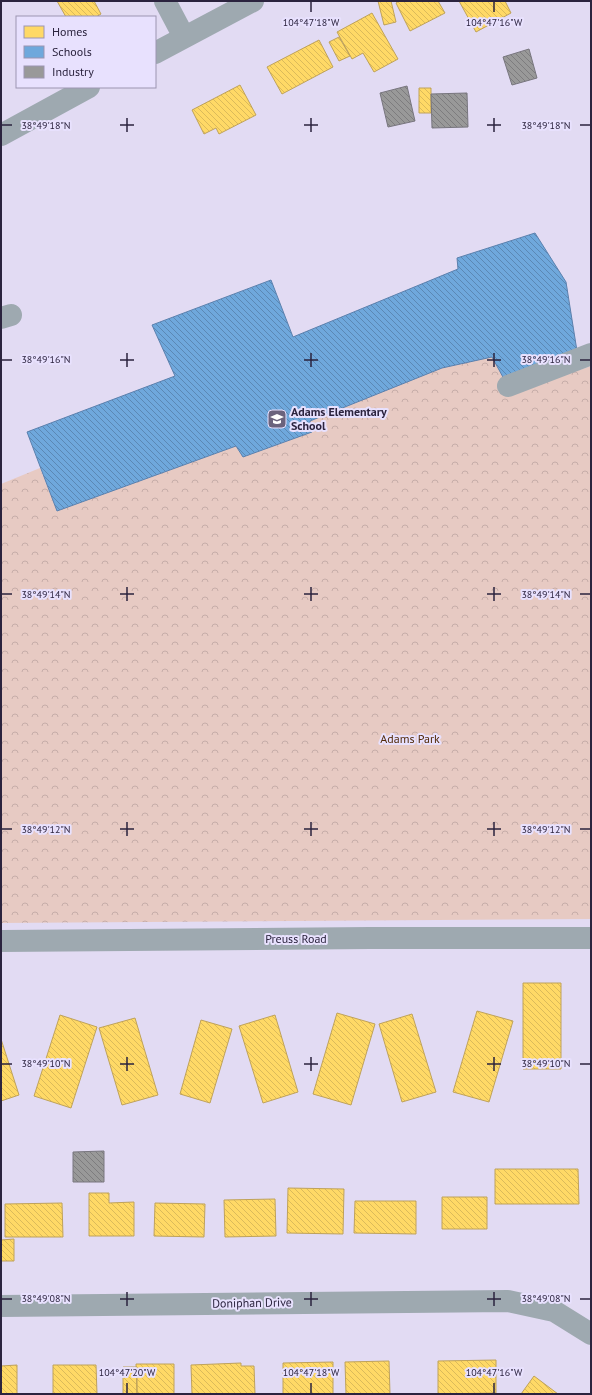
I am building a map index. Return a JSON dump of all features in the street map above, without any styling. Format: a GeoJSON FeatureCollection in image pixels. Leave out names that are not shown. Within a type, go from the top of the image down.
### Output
{"type":"FeatureCollection","features":[{"type":"Feature","properties":{"kind":"street"},"geometry":{"type":"LineString","coordinates":[[165,1],[184,37]]}},
{"type":"Feature","properties":{"kind":"street"},"geometry":{"type":"LineString","coordinates":[[156,51],[253,1]]}},
{"type":"Feature","properties":{"kind":"street"},"geometry":{"type":"LineString","coordinates":[[1,134],[87,88]]}},
{"type":"Feature","properties":{"kind":"street"},"geometry":{"type":"LineString","coordinates":[[508,386],[591,354]]}},
{"type":"Feature","properties":{"kind":"street","name":"Preuss Road"},"geometry":{"type":"LineString","coordinates":[[1,941],[591,938]]}},
{"type":"Feature","properties":{"kind":"street","name":"Doniphan Drive"},"geometry":{"type":"LineString","coordinates":[[1,1306],[508,1301],[554,1311],[591,1334]]}},
{"type":"Feature","properties":{"kind":"green space","name":"Adams Park"},"geometry":{"type":"Polygon","coordinates":[[[577,351],[580,370],[591,366],[591,919],[1,923],[1,484],[40,468],[57,511],[236,446],[243,457],[312,432],[310,421],[442,368],[492,357],[504,379],[577,351]]]}},
{"type":"Feature","properties":{"kind":"building: Homes"},"geometry":{"type":"Polygon","coordinates":[[[57,1],[94,1],[101,14],[98,16],[65,16],[57,1]]]}},
{"type":"Feature","properties":{"kind":"building: Homes"},"geometry":{"type":"Polygon","coordinates":[[[378,1],[391,1],[396,22],[384,25],[378,1]]]}},
{"type":"Feature","properties":{"kind":"building: Homes"},"geometry":{"type":"Polygon","coordinates":[[[399,1],[438,1],[445,13],[410,31],[396,3],[399,1]]]}},
{"type":"Feature","properties":{"kind":"building: Homes"},"geometry":{"type":"Polygon","coordinates":[[[459,1],[505,1],[511,13],[476,32],[459,1]]]}},
{"type":"Feature","properties":{"kind":"building: Homes"},"geometry":{"type":"Polygon","coordinates":[[[372,13],[398,59],[374,72],[363,53],[352,59],[337,32],[372,13]]]}},
{"type":"Feature","properties":{"kind":"building: Homes"},"geometry":{"type":"Polygon","coordinates":[[[339,37],[350,56],[339,61],[329,42],[339,37]]]}},
{"type":"Feature","properties":{"kind":"building: Homes"},"geometry":{"type":"Polygon","coordinates":[[[319,40],[333,67],[282,94],[267,67],[319,40]]]}},
{"type":"Feature","properties":{"kind":"building: Homes"},"geometry":{"type":"Polygon","coordinates":[[[240,85],[256,115],[219,134],[216,128],[204,134],[192,110],[240,85]]]}},
{"type":"Feature","properties":{"kind":"building: Homes"},"geometry":{"type":"Polygon","coordinates":[[[419,88],[431,88],[431,113],[419,113],[419,88]]]}},
{"type":"Feature","properties":{"kind":"building: Homes"},"geometry":{"type":"Polygon","coordinates":[[[523,983],[561,983],[561,1069],[523,1069],[523,983]]]}},
{"type":"Feature","properties":{"kind":"building: Homes"},"geometry":{"type":"Polygon","coordinates":[[[477,1011],[513,1021],[489,1102],[453,1092],[477,1011]]]}},
{"type":"Feature","properties":{"kind":"building: Homes"},"geometry":{"type":"Polygon","coordinates":[[[337,1013],[375,1024],[351,1105],[313,1094],[337,1013]]]}},
{"type":"Feature","properties":{"kind":"building: Homes"},"geometry":{"type":"Polygon","coordinates":[[[412,1014],[436,1092],[402,1102],[379,1024],[412,1014]]]}},
{"type":"Feature","properties":{"kind":"building: Homes"},"geometry":{"type":"Polygon","coordinates":[[[60,1015],[97,1027],[71,1108],[34,1096],[60,1015]]]}},
{"type":"Feature","properties":{"kind":"building: Homes"},"geometry":{"type":"Polygon","coordinates":[[[275,1015],[298,1092],[263,1103],[239,1026],[275,1015]]]}},
{"type":"Feature","properties":{"kind":"building: Homes"},"geometry":{"type":"Polygon","coordinates":[[[135,1018],[158,1095],[122,1105],[99,1028],[135,1018]]]}},
{"type":"Feature","properties":{"kind":"building: Homes"},"geometry":{"type":"Polygon","coordinates":[[[201,1020],[232,1029],[210,1103],[180,1094],[201,1020]]]}},
{"type":"Feature","properties":{"kind":"building: Homes"},"geometry":{"type":"Polygon","coordinates":[[[1,1039],[19,1095],[1,1101],[1,1039]]]}},
{"type":"Feature","properties":{"kind":"building: Homes"},"geometry":{"type":"Polygon","coordinates":[[[495,1169],[578,1169],[579,1204],[495,1204],[495,1169]]]}},
{"type":"Feature","properties":{"kind":"building: Homes"},"geometry":{"type":"Polygon","coordinates":[[[288,1188],[344,1189],[343,1234],[287,1233],[288,1188]]]}},
{"type":"Feature","properties":{"kind":"building: Homes"},"geometry":{"type":"Polygon","coordinates":[[[89,1193],[109,1193],[109,1203],[134,1202],[134,1236],[89,1236],[89,1193]]]}},
{"type":"Feature","properties":{"kind":"building: Homes"},"geometry":{"type":"Polygon","coordinates":[[[442,1197],[487,1197],[487,1229],[442,1229],[442,1197]]]}},
{"type":"Feature","properties":{"kind":"building: Homes"},"geometry":{"type":"Polygon","coordinates":[[[275,1199],[276,1236],[225,1237],[224,1200],[275,1199]]]}},
{"type":"Feature","properties":{"kind":"building: Homes"},"geometry":{"type":"Polygon","coordinates":[[[355,1201],[416,1201],[416,1234],[354,1233],[355,1201]]]}},
{"type":"Feature","properties":{"kind":"building: Homes"},"geometry":{"type":"Polygon","coordinates":[[[62,1203],[63,1237],[5,1237],[5,1204],[62,1203]]]}},
{"type":"Feature","properties":{"kind":"building: Homes"},"geometry":{"type":"Polygon","coordinates":[[[155,1203],[205,1204],[204,1237],[154,1236],[155,1203]]]}},
{"type":"Feature","properties":{"kind":"building: Homes"},"geometry":{"type":"Polygon","coordinates":[[[14,1239],[14,1261],[1,1261],[1,1240],[14,1239]]]}},
{"type":"Feature","properties":{"kind":"building: Homes"},"geometry":{"type":"Polygon","coordinates":[[[496,1360],[496,1393],[438,1394],[438,1361],[496,1360]]]}},
{"type":"Feature","properties":{"kind":"building: Homes"},"geometry":{"type":"Polygon","coordinates":[[[389,1361],[390,1394],[346,1394],[345,1362],[389,1361]]]}},
{"type":"Feature","properties":{"kind":"building: Homes"},"geometry":{"type":"Polygon","coordinates":[[[333,1362],[333,1394],[283,1394],[283,1363],[333,1362]]]}},
{"type":"Feature","properties":{"kind":"building: Homes"},"geometry":{"type":"Polygon","coordinates":[[[241,1363],[241,1366],[254,1366],[255,1394],[192,1394],[191,1365],[241,1363]]]}},
{"type":"Feature","properties":{"kind":"building: Homes"},"geometry":{"type":"Polygon","coordinates":[[[136,1364],[174,1364],[174,1394],[137,1394],[136,1364]]]}},
{"type":"Feature","properties":{"kind":"building: Homes"},"geometry":{"type":"Polygon","coordinates":[[[17,1365],[17,1394],[1,1394],[1,1366],[17,1365]]]}},
{"type":"Feature","properties":{"kind":"building: Homes"},"geometry":{"type":"Polygon","coordinates":[[[53,1365],[96,1365],[97,1394],[53,1394],[53,1365]]]}},
{"type":"Feature","properties":{"kind":"building: Homes"},"geometry":{"type":"Polygon","coordinates":[[[123,1367],[137,1367],[137,1394],[123,1394],[123,1367]]]}},
{"type":"Feature","properties":{"kind":"building: Homes"},"geometry":{"type":"Polygon","coordinates":[[[534,1376],[558,1394],[521,1394],[534,1376]]]}},
{"type":"Feature","properties":{"kind":"building: Schools","name":"Adams Elementary School"},"geometry":{"type":"Polygon","coordinates":[[[535,233],[566,282],[577,351],[504,379],[492,357],[442,368],[310,421],[312,432],[243,457],[236,446],[57,511],[27,432],[175,376],[152,325],[271,280],[293,337],[458,269],[457,258],[535,233]]]}},
{"type":"Feature","properties":{"kind":"building: Industry"},"geometry":{"type":"Polygon","coordinates":[[[529,49],[537,78],[512,85],[503,57],[529,49]]]}},
{"type":"Feature","properties":{"kind":"building: Industry"},"geometry":{"type":"Polygon","coordinates":[[[407,86],[415,121],[388,127],[380,93],[407,86]]]}},
{"type":"Feature","properties":{"kind":"building: Industry"},"geometry":{"type":"Polygon","coordinates":[[[467,93],[468,127],[432,128],[431,94],[467,93]]]}},
{"type":"Feature","properties":{"kind":"building: Industry"},"geometry":{"type":"Polygon","coordinates":[[[104,1151],[104,1182],[73,1182],[73,1152],[104,1151]]]}},
{"type":"Feature","properties":{"kind":"place","name":"Adams Elementary School"},"geometry":{"type":"Point","coordinates":[277,419]}}]}
